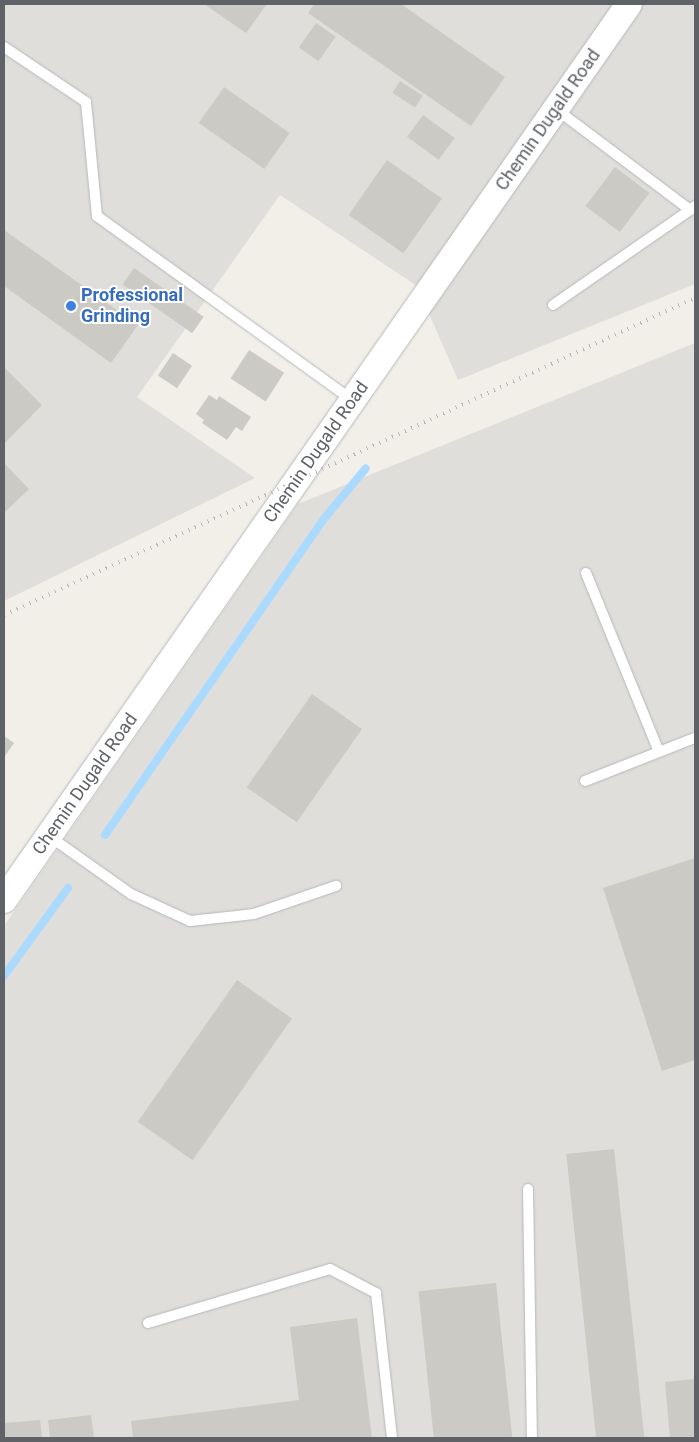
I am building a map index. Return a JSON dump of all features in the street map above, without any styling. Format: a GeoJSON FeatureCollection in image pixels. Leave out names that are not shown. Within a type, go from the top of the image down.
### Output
{"type":"FeatureCollection","features":[{"type":"Feature","properties":{"kind":"street","name":"Chemin Dugald Road"},"geometry":{"type":"LineString","coordinates":[[4,900],[629,4]]}},
{"type":"Feature","properties":{"kind":"lane"},"geometry":{"type":"LineString","coordinates":[[4,47],[86,102],[97,216],[353,400]]}},
{"type":"Feature","properties":{"kind":"lane"},"geometry":{"type":"LineString","coordinates":[[553,305],[692,208],[556,109]]}},
{"type":"Feature","properties":{"kind":"lane"},"geometry":{"type":"LineString","coordinates":[[586,573],[659,752]]}},
{"type":"Feature","properties":{"kind":"lane"},"geometry":{"type":"LineString","coordinates":[[585,781],[695,738]]}},
{"type":"Feature","properties":{"kind":"lane"},"geometry":{"type":"LineString","coordinates":[[49,836],[131,894],[190,921],[254,914],[336,886]]}},
{"type":"Feature","properties":{"kind":"lane"},"geometry":{"type":"LineString","coordinates":[[528,1189],[532,1438]]}},
{"type":"Feature","properties":{"kind":"lane"},"geometry":{"type":"LineString","coordinates":[[148,1323],[330,1269],[376,1294],[392,1438]]}},
{"type":"Feature","properties":{"kind":"shaded area"},"geometry":{"type":"Polygon","coordinates":[[[4,4],[695,4],[695,284],[458,380],[417,286],[280,195],[137,397],[255,478],[4,601],[4,4]]]}},
{"type":"Feature","properties":{"kind":"shaded area"},"geometry":{"type":"Polygon","coordinates":[[[695,343],[695,1438],[4,1438],[4,926],[298,504],[695,343]]]}},
{"type":"Feature","properties":{"kind":"building"},"geometry":{"type":"Polygon","coordinates":[[[204,4],[267,4],[246,33],[204,4]]]}},
{"type":"Feature","properties":{"kind":"building"},"geometry":{"type":"Polygon","coordinates":[[[314,4],[401,4],[505,77],[471,126],[308,13],[314,4]]]}},
{"type":"Feature","properties":{"kind":"building"},"geometry":{"type":"Polygon","coordinates":[[[316,23],[336,37],[318,61],[299,48],[316,23]]]}},
{"type":"Feature","properties":{"kind":"building"},"geometry":{"type":"Polygon","coordinates":[[[400,81],[423,96],[415,107],[392,93],[400,81]]]}},
{"type":"Feature","properties":{"kind":"building"},"geometry":{"type":"Polygon","coordinates":[[[224,87],[290,133],[264,169],[199,123],[224,87]]]}},
{"type":"Feature","properties":{"kind":"building"},"geometry":{"type":"Polygon","coordinates":[[[423,115],[455,138],[439,160],[407,137],[423,115]]]}},
{"type":"Feature","properties":{"kind":"building"},"geometry":{"type":"Polygon","coordinates":[[[387,160],[442,198],[403,253],[349,215],[387,160]]]}},
{"type":"Feature","properties":{"kind":"building"},"geometry":{"type":"Polygon","coordinates":[[[615,167],[649,193],[620,232],[586,206],[615,167]]]}},
{"type":"Feature","properties":{"kind":"building","name":"Professional Grinding"},"geometry":{"type":"Polygon","coordinates":[[[4,230],[138,325],[111,363],[4,286],[4,230]]]}},
{"type":"Feature","properties":{"kind":"building"},"geometry":{"type":"Polygon","coordinates":[[[134,268],[204,317],[192,333],[123,284],[134,268]]]}},
{"type":"Feature","properties":{"kind":"building"},"geometry":{"type":"Polygon","coordinates":[[[249,350],[284,373],[266,401],[230,379],[249,350]]]}},
{"type":"Feature","properties":{"kind":"building"},"geometry":{"type":"Polygon","coordinates":[[[173,353],[192,366],[177,388],[158,375],[173,353]]]}},
{"type":"Feature","properties":{"kind":"building"},"geometry":{"type":"Polygon","coordinates":[[[4,367],[42,405],[4,444],[4,367]]]}},
{"type":"Feature","properties":{"kind":"building"},"geometry":{"type":"Polygon","coordinates":[[[209,395],[217,400],[219,396],[251,417],[242,431],[236,427],[227,440],[202,423],[204,420],[196,414],[209,395]]]}},
{"type":"Feature","properties":{"kind":"building"},"geometry":{"type":"Polygon","coordinates":[[[4,463],[29,489],[4,513],[4,463]]]}},
{"type":"Feature","properties":{"kind":"building"},"geometry":{"type":"Polygon","coordinates":[[[312,694],[362,729],[297,822],[247,787],[312,694]]]}},
{"type":"Feature","properties":{"kind":"building"},"geometry":{"type":"Polygon","coordinates":[[[4,736],[14,743],[5,756],[4,755],[4,736]]]}},
{"type":"Feature","properties":{"kind":"building"},"geometry":{"type":"Polygon","coordinates":[[[695,858],[695,1060],[662,1071],[603,888],[695,858]]]}},
{"type":"Feature","properties":{"kind":"building"},"geometry":{"type":"Polygon","coordinates":[[[237,980],[292,1018],[193,1160],[138,1122],[237,980]]]}},
{"type":"Feature","properties":{"kind":"building"},"geometry":{"type":"Polygon","coordinates":[[[614,1149],[644,1438],[596,1438],[566,1154],[614,1149]]]}},
{"type":"Feature","properties":{"kind":"building"},"geometry":{"type":"Polygon","coordinates":[[[496,1283],[512,1438],[434,1438],[418,1291],[496,1283]]]}},
{"type":"Feature","properties":{"kind":"building"},"geometry":{"type":"Polygon","coordinates":[[[357,1318],[372,1438],[133,1438],[131,1421],[299,1400],[290,1327],[357,1318]]]}},
{"type":"Feature","properties":{"kind":"building"},"geometry":{"type":"Polygon","coordinates":[[[695,1379],[695,1438],[670,1438],[665,1382],[695,1379]]]}},
{"type":"Feature","properties":{"kind":"building"},"geometry":{"type":"Polygon","coordinates":[[[91,1415],[94,1438],[50,1438],[48,1420],[91,1415]]]}},
{"type":"Feature","properties":{"kind":"building"},"geometry":{"type":"Polygon","coordinates":[[[40,1420],[42,1438],[4,1438],[4,1423],[40,1420]]]}},
{"type":"Feature","properties":{"kind":"waterway"},"geometry":{"type":"LineString","coordinates":[[105,835],[323,520],[366,468]]}},
{"type":"Feature","properties":{"kind":"waterway"},"geometry":{"type":"LineString","coordinates":[[4,976],[68,888]]}},
{"type":"Feature","properties":{"kind":"railway"},"geometry":{"type":"LineString","coordinates":[[4,615],[695,298]]}},
{"type":"Feature","properties":{"kind":"place","name":"Professional Grinding"},"geometry":{"type":"Point","coordinates":[71,306]}}]}
